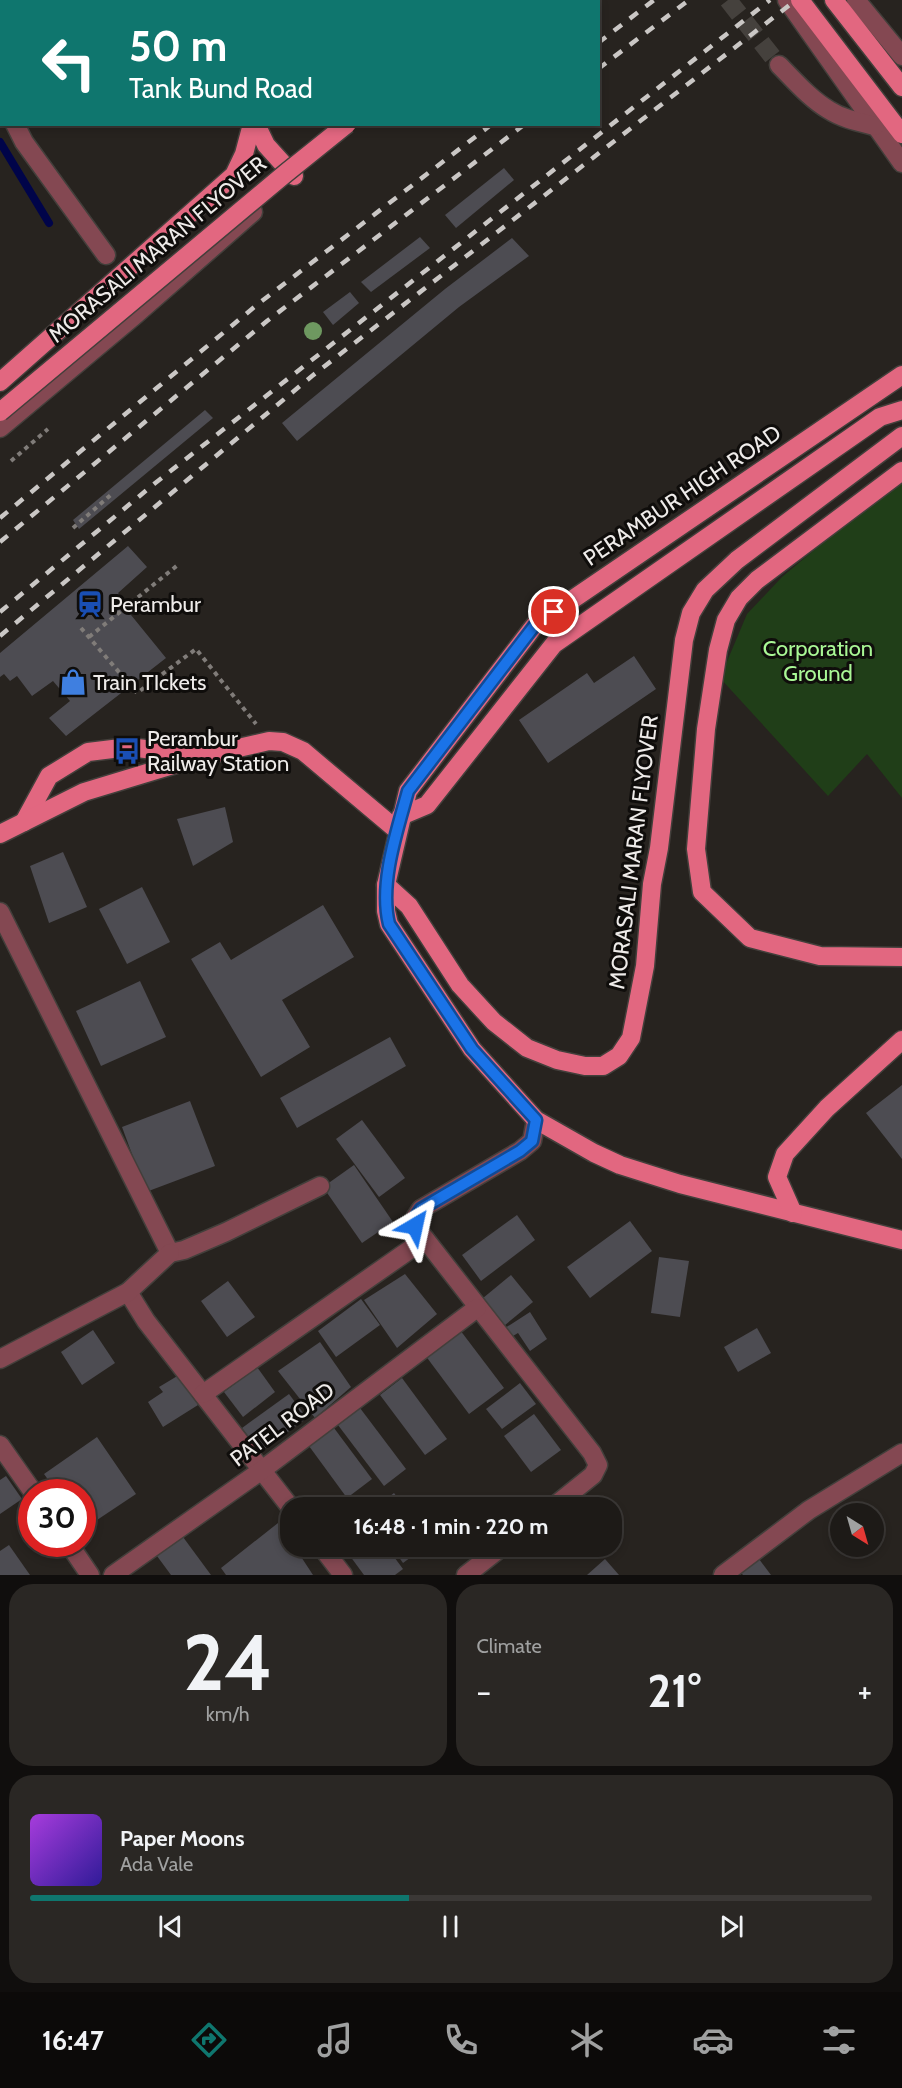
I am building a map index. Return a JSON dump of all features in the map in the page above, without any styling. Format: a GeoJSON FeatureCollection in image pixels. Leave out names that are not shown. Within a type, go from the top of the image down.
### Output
{"type":"FeatureCollection","features":[{"type":"Feature","properties":{"kind":"main road"},"geometry":{"type":"LineString","coordinates":[[800,0],[902,135]]}},
{"type":"Feature","properties":{"kind":"main road"},"geometry":{"type":"LineString","coordinates":[[834,0],[902,87]]}},
{"type":"Feature","properties":{"kind":"main road","name":"MORASALI MARAN FLYOVER"},"geometry":{"type":"LineString","coordinates":[[0,382],[234,175],[253,126]]}},
{"type":"Feature","properties":{"kind":"main road"},"geometry":{"type":"LineString","coordinates":[[255,126],[266,145],[294,176]]}},
{"type":"Feature","properties":{"kind":"main road","name":"MORASALI MARAN FLYOVER"},"geometry":{"type":"LineString","coordinates":[[0,412],[286,172],[344,126]]}},
{"type":"Feature","properties":{"kind":"main road","name":"PERAMBUR HIGH ROAD"},"geometry":{"type":"LineString","coordinates":[[902,375],[535,625],[408,791],[386,885],[386,911],[389,924],[472,1049],[536,1120],[620,1165],[680,1184],[902,1240]]}},
{"type":"Feature","properties":{"kind":"main road"},"geometry":{"type":"LineString","coordinates":[[0,834],[84,792],[203,756],[269,741],[283,742],[303,751],[399,823],[427,805],[554,644],[880,417],[902,410]]}},
{"type":"Feature","properties":{"kind":"main road","name":"MORASALI MARAN FLYOVER"},"geometry":{"type":"LineString","coordinates":[[386,885],[409,906],[460,985],[494,1022],[527,1048],[557,1060],[585,1066],[603,1066],[619,1056],[631,1038],[645,966],[652,884],[659,848],[684,640],[692,612],[705,591],[737,560],[902,436]]}},
{"type":"Feature","properties":{"kind":"main road"},"geometry":{"type":"LineString","coordinates":[[902,471],[757,580],[739,598],[726,620],[718,650],[705,729],[696,849],[702,892],[750,938],[820,957],[902,957]]}},
{"type":"Feature","properties":{"kind":"main road"},"geometry":{"type":"LineString","coordinates":[[24,822],[49,776],[88,753],[129,747],[203,756]]}},
{"type":"Feature","properties":{"kind":"main road"},"geometry":{"type":"LineString","coordinates":[[793,1214],[777,1177],[785,1154],[827,1108],[902,1040]]}},
{"type":"Feature","properties":{"kind":"street"},"geometry":{"type":"LineString","coordinates":[[788,0],[902,163]]}},
{"type":"Feature","properties":{"kind":"street"},"geometry":{"type":"LineString","coordinates":[[856,0],[902,56]]}},
{"type":"Feature","properties":{"kind":"street"},"geometry":{"type":"LineString","coordinates":[[779,65],[804,90],[829,110],[849,120],[875,126]]}},
{"type":"Feature","properties":{"kind":"street"},"geometry":{"type":"LineString","coordinates":[[16,126],[24,142],[106,255]]}},
{"type":"Feature","properties":{"kind":"street"},"geometry":{"type":"LineString","coordinates":[[0,428],[134,316],[352,126]]}},
{"type":"Feature","properties":{"kind":"street"},"geometry":{"type":"LineString","coordinates":[[0,912],[170,1253]]}},
{"type":"Feature","properties":{"kind":"street"},"geometry":{"type":"LineString","coordinates":[[536,1120],[532,1141],[520,1151],[421,1209],[415,1218],[415,1226],[592,1453],[598,1465],[593,1475],[566,1497]]}},
{"type":"Feature","properties":{"kind":"street"},"geometry":{"type":"LineString","coordinates":[[0,1359],[129,1292],[170,1253],[184,1250],[226,1232],[320,1186]]}},
{"type":"Feature","properties":{"kind":"street"},"geometry":{"type":"LineString","coordinates":[[203,1394],[425,1239]]}},
{"type":"Feature","properties":{"kind":"street"},"geometry":{"type":"LineString","coordinates":[[129,1292],[146,1321],[283,1497]]}},
{"type":"Feature","properties":{"kind":"street","name":"PATEL ROAD"},"geometry":{"type":"LineString","coordinates":[[113,1575],[262,1470],[477,1308]]}},
{"type":"Feature","properties":{"kind":"street"},"geometry":{"type":"LineString","coordinates":[[0,1445],[24,1479]]}},
{"type":"Feature","properties":{"kind":"street"},"geometry":{"type":"LineString","coordinates":[[723,1575],[809,1510],[902,1453]]}},
{"type":"Feature","properties":{"kind":"street"},"geometry":{"type":"LineString","coordinates":[[78,1557],[90,1575]]}},
{"type":"Feature","properties":{"kind":"street"},"geometry":{"type":"LineString","coordinates":[[329,1557],[343,1575]]}},
{"type":"Feature","properties":{"kind":"street"},"geometry":{"type":"LineString","coordinates":[[466,1575],[488,1557]]}},
{"type":"Feature","properties":{"kind":"path"},"geometry":{"type":"LineString","coordinates":[[11,461],[48,429]]}},
{"type":"Feature","properties":{"kind":"path"},"geometry":{"type":"LineString","coordinates":[[73,528],[113,493]]}},
{"type":"Feature","properties":{"kind":"path"},"geometry":{"type":"LineString","coordinates":[[89,637],[179,564]]}},
{"type":"Feature","properties":{"kind":"path"},"geometry":{"type":"LineString","coordinates":[[81,628],[137,693],[196,649],[269,741]]}},
{"type":"Feature","properties":{"kind":"green space","name":"Corporation Ground"},"geometry":{"type":"Polygon","coordinates":[[[902,476],[902,798],[867,754],[828,796],[720,678],[747,614],[782,577],[902,476]]]}},
{"type":"Feature","properties":{"kind":"building"},"geometry":{"type":"Polygon","coordinates":[[[504,168],[514,180],[456,228],[445,215],[504,168]]]}},
{"type":"Feature","properties":{"kind":"building"},"geometry":{"type":"Polygon","coordinates":[[[420,237],[430,248],[371,292],[361,282],[420,237]]]}},
{"type":"Feature","properties":{"kind":"building"},"geometry":{"type":"Polygon","coordinates":[[[512,238],[529,256],[459,307],[297,441],[282,423],[445,289],[512,238]]]}},
{"type":"Feature","properties":{"kind":"building"},"geometry":{"type":"Polygon","coordinates":[[[350,292],[359,303],[333,325],[323,312],[350,292]]]}},
{"type":"Feature","properties":{"kind":"building"},"geometry":{"type":"Polygon","coordinates":[[[205,410],[213,418],[79,529],[73,520],[205,410]]]}},
{"type":"Feature","properties":{"kind":"building"},"geometry":{"type":"Polygon","coordinates":[[[128,546],[147,567],[118,593],[133,613],[131,615],[166,658],[66,736],[49,718],[70,701],[53,681],[32,696],[17,676],[10,681],[4,674],[0,677],[0,653],[128,546]]]}},
{"type":"Feature","properties":{"kind":"building"},"geometry":{"type":"Polygon","coordinates":[[[634,656],[656,689],[548,763],[519,720],[587,673],[594,683],[634,656]]]}},
{"type":"Feature","properties":{"kind":"building"},"geometry":{"type":"Polygon","coordinates":[[[225,807],[233,842],[193,866],[177,819],[225,807]]]}},
{"type":"Feature","properties":{"kind":"building"},"geometry":{"type":"Polygon","coordinates":[[[63,852],[87,907],[49,923],[30,866],[63,852]]]}},
{"type":"Feature","properties":{"kind":"building"},"geometry":{"type":"Polygon","coordinates":[[[142,887],[170,942],[127,964],[99,909],[142,887]]]}},
{"type":"Feature","properties":{"kind":"building"},"geometry":{"type":"Polygon","coordinates":[[[323,905],[354,957],[282,1000],[310,1047],[261,1077],[191,959],[220,942],[231,960],[323,905]]]}},
{"type":"Feature","properties":{"kind":"building"},"geometry":{"type":"Polygon","coordinates":[[[140,981],[166,1037],[101,1066],[76,1011],[140,981]]]}},
{"type":"Feature","properties":{"kind":"building"},"geometry":{"type":"Polygon","coordinates":[[[390,1037],[406,1066],[297,1128],[280,1098],[390,1037]]]}},
{"type":"Feature","properties":{"kind":"building"},"geometry":{"type":"Polygon","coordinates":[[[902,1085],[902,1159],[866,1113],[902,1085]]]}},
{"type":"Feature","properties":{"kind":"building"},"geometry":{"type":"Polygon","coordinates":[[[190,1101],[215,1166],[146,1192],[122,1127],[190,1101]]]}},
{"type":"Feature","properties":{"kind":"building"},"geometry":{"type":"Polygon","coordinates":[[[362,1120],[405,1178],[379,1197],[336,1139],[362,1120]]]}},
{"type":"Feature","properties":{"kind":"building"},"geometry":{"type":"Polygon","coordinates":[[[354,1165],[393,1222],[362,1243],[323,1187],[354,1165]]]}},
{"type":"Feature","properties":{"kind":"building"},"geometry":{"type":"Polygon","coordinates":[[[517,1215],[535,1240],[481,1281],[462,1255],[517,1215]]]}},
{"type":"Feature","properties":{"kind":"building"},"geometry":{"type":"Polygon","coordinates":[[[630,1221],[652,1251],[590,1298],[567,1267],[630,1221]]]}},
{"type":"Feature","properties":{"kind":"building"},"geometry":{"type":"Polygon","coordinates":[[[659,1257],[689,1261],[680,1317],[651,1313],[659,1257]]]}},
{"type":"Feature","properties":{"kind":"building"},"geometry":{"type":"Polygon","coordinates":[[[405,1274],[437,1314],[397,1348],[364,1300],[405,1274]]]}},
{"type":"Feature","properties":{"kind":"building"},"geometry":{"type":"Polygon","coordinates":[[[511,1275],[533,1302],[499,1330],[477,1303],[511,1275]]]}},
{"type":"Feature","properties":{"kind":"building"},"geometry":{"type":"Polygon","coordinates":[[[228,1281],[255,1317],[227,1337],[201,1301],[228,1281]]]}},
{"type":"Feature","properties":{"kind":"building"},"geometry":{"type":"Polygon","coordinates":[[[361,1299],[380,1325],[336,1357],[318,1331],[361,1299]]]}},
{"type":"Feature","properties":{"kind":"building"},"geometry":{"type":"Polygon","coordinates":[[[530,1312],[547,1339],[530,1351],[518,1333],[508,1339],[502,1330],[530,1312]]]}},
{"type":"Feature","properties":{"kind":"building"},"geometry":{"type":"Polygon","coordinates":[[[757,1328],[771,1353],[738,1372],[724,1347],[757,1328]]]}},
{"type":"Feature","properties":{"kind":"building"},"geometry":{"type":"Polygon","coordinates":[[[93,1330],[115,1363],[82,1385],[61,1352],[93,1330]]]}},
{"type":"Feature","properties":{"kind":"building"},"geometry":{"type":"Polygon","coordinates":[[[460,1330],[504,1388],[469,1414],[425,1355],[460,1330]]]}},
{"type":"Feature","properties":{"kind":"building"},"geometry":{"type":"Polygon","coordinates":[[[320,1342],[351,1387],[315,1418],[278,1371],[320,1342]]]}},
{"type":"Feature","properties":{"kind":"building"},"geometry":{"type":"Polygon","coordinates":[[[257,1367],[275,1392],[243,1417],[224,1392],[257,1367]]]}},
{"type":"Feature","properties":{"kind":"building"},"geometry":{"type":"Polygon","coordinates":[[[179,1375],[198,1405],[163,1427],[148,1402],[163,1392],[159,1387],[179,1375]]]}},
{"type":"Feature","properties":{"kind":"building"},"geometry":{"type":"Polygon","coordinates":[[[402,1378],[447,1439],[425,1455],[380,1395],[402,1378]]]}},
{"type":"Feature","properties":{"kind":"building"},"geometry":{"type":"Polygon","coordinates":[[[520,1383],[536,1404],[502,1429],[486,1409],[520,1383]]]}},
{"type":"Feature","properties":{"kind":"building"},"geometry":{"type":"Polygon","coordinates":[[[289,1394],[307,1418],[260,1452],[242,1428],[289,1394]]]}},
{"type":"Feature","properties":{"kind":"building"},"geometry":{"type":"Polygon","coordinates":[[[360,1408],[406,1469],[384,1486],[338,1425],[360,1408]]]}},
{"type":"Feature","properties":{"kind":"building"},"geometry":{"type":"Polygon","coordinates":[[[534,1414],[561,1450],[531,1472],[504,1436],[534,1414]]]}},
{"type":"Feature","properties":{"kind":"building"},"geometry":{"type":"Polygon","coordinates":[[[334,1428],[372,1479],[346,1497],[309,1446],[334,1428]]]}},
{"type":"Feature","properties":{"kind":"building"},"geometry":{"type":"Polygon","coordinates":[[[97,1437],[136,1494],[96,1521],[96,1479],[48,1479],[44,1474],[97,1437]]]}},
{"type":"Feature","properties":{"kind":"building"},"geometry":{"type":"Polygon","coordinates":[[[6,1476],[18,1493],[18,1502],[0,1514],[0,1480],[6,1476]]]}},
{"type":"Feature","properties":{"kind":"building"},"geometry":{"type":"Polygon","coordinates":[[[278,1523],[280,1526],[280,1557],[301,1557],[313,1575],[226,1575],[221,1568],[278,1523]]]}},
{"type":"Feature","properties":{"kind":"building"},"geometry":{"type":"Polygon","coordinates":[[[183,1537],[211,1575],[171,1575],[157,1556],[183,1537]]]}},
{"type":"Feature","properties":{"kind":"building"},"geometry":{"type":"Polygon","coordinates":[[[9,1545],[30,1575],[0,1575],[0,1551],[9,1545]]]}},
{"type":"Feature","properties":{"kind":"building"},"geometry":{"type":"Polygon","coordinates":[[[351,1557],[394,1557],[403,1569],[395,1575],[364,1575],[351,1557]]]}},
{"type":"Feature","properties":{"kind":"building"},"geometry":{"type":"Polygon","coordinates":[[[399,1557],[411,1557],[403,1563],[399,1557]]]}},
{"type":"Feature","properties":{"kind":"building"},"geometry":{"type":"Polygon","coordinates":[[[605,1559],[619,1575],[587,1575],[605,1559]]]}},
{"type":"Feature","properties":{"kind":"building"},"geometry":{"type":"Polygon","coordinates":[[[759,1559],[771,1575],[743,1575],[741,1573],[759,1559]]]}},
{"type":"Feature","properties":{"kind":"waterway"},"geometry":{"type":"LineString","coordinates":[[0,142],[49,223]]}},
{"type":"Feature","properties":{"kind":"tunnel"},"geometry":{"type":"LineString","coordinates":[[728,0],[779,65]]}},
{"type":"Feature","properties":{"kind":"railway"},"geometry":{"type":"LineString","coordinates":[[600,41],[654,0]]}},
{"type":"Feature","properties":{"kind":"railway"},"geometry":{"type":"LineString","coordinates":[[600,67],[689,0]]}},
{"type":"Feature","properties":{"kind":"railway"},"geometry":{"type":"LineString","coordinates":[[0,612],[154,484],[770,0]]}},
{"type":"Feature","properties":{"kind":"railway"},"geometry":{"type":"LineString","coordinates":[[0,636],[312,376],[796,0]]}},
{"type":"Feature","properties":{"kind":"railway"},"geometry":{"type":"LineString","coordinates":[[0,518],[258,304],[489,126]]}},
{"type":"Feature","properties":{"kind":"railway"},"geometry":{"type":"LineString","coordinates":[[0,542],[267,321],[522,126]]}},
{"type":"Feature","properties":{"kind":"place","name":"Perambur"},"geometry":{"type":"Point","coordinates":[90,604]}},
{"type":"Feature","properties":{"kind":"place","name":"Train TIckets"},"geometry":{"type":"Point","coordinates":[73,682]}},
{"type":"Feature","properties":{"kind":"place","name":"Perambur Railway Station"},"geometry":{"type":"Point","coordinates":[127,751]}},
{"type":"Feature","properties":{"kind":"route"},"geometry":{"type":"LineString","coordinates":[[415,1226],[415,1218],[421,1209],[520,1151],[532,1141],[536,1120],[472,1049],[389,924],[386,911],[386,885],[401,816],[408,791],[535,625],[554,612]]}}]}
